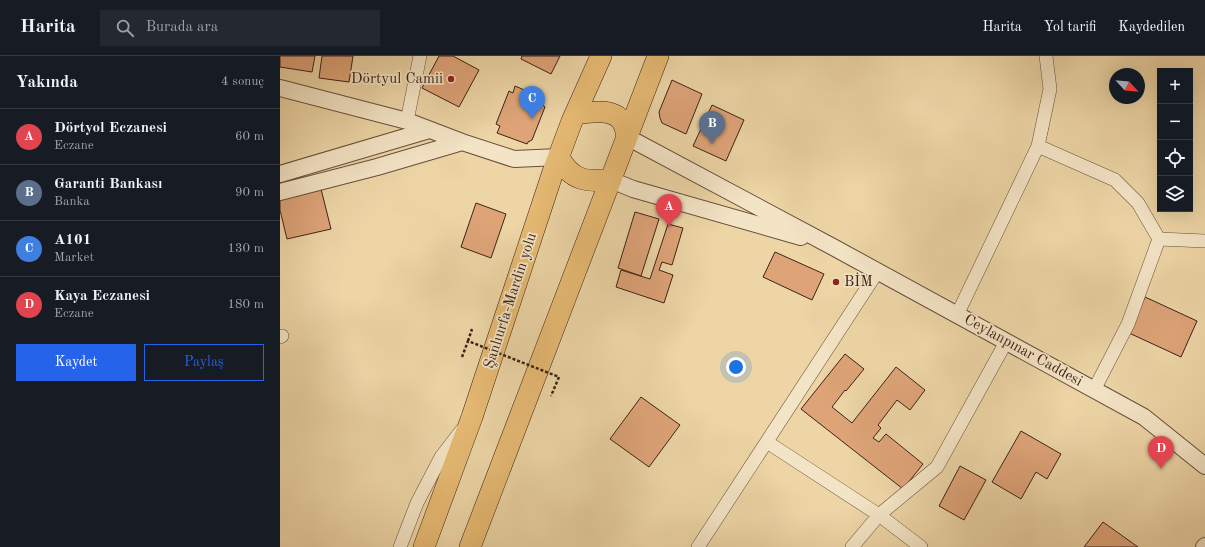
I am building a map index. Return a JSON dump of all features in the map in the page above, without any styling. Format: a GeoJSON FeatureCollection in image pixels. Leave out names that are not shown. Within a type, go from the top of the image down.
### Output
{"type":"FeatureCollection","features":[{"type":"Feature","properties":{"kind":"highway","name":"Şanlıurfa-Mardin yolu"},"geometry":{"type":"LineString","coordinates":[[424,547],[472,417],[559,157],[575,114],[601,56]]}},
{"type":"Feature","properties":{"kind":"highway"},"geometry":{"type":"LineString","coordinates":[[470,547],[658,56]]}},
{"type":"Feature","properties":{"kind":"highway"},"geometry":{"type":"LineString","coordinates":[[575,114],[595,111],[606,112],[619,118],[624,124],[627,137]]}},
{"type":"Feature","properties":{"kind":"highway"},"geometry":{"type":"LineString","coordinates":[[559,157],[564,167],[576,177],[595,181],[611,180]]}},
{"type":"Feature","properties":{"kind":"street"},"geometry":{"type":"LineString","coordinates":[[407,121],[420,56]]}},
{"type":"Feature","properties":{"kind":"street"},"geometry":{"type":"LineString","coordinates":[[957,315],[1038,146],[1050,89],[1046,56]]}},
{"type":"Feature","properties":{"kind":"street"},"geometry":{"type":"LineString","coordinates":[[280,88],[407,121],[462,142],[514,159],[559,157]]}},
{"type":"Feature","properties":{"kind":"street"},"geometry":{"type":"LineString","coordinates":[[280,174],[429,130]]}},
{"type":"Feature","properties":{"kind":"street"},"geometry":{"type":"LineString","coordinates":[[627,137],[833,247]]}},
{"type":"Feature","properties":{"kind":"street"},"geometry":{"type":"LineString","coordinates":[[280,192],[378,167],[462,142]]}},
{"type":"Feature","properties":{"kind":"street"},"geometry":{"type":"LineString","coordinates":[[1038,146],[1115,180],[1138,203],[1159,239]]}},
{"type":"Feature","properties":{"kind":"street"},"geometry":{"type":"LineString","coordinates":[[611,180],[633,189],[833,247]]}},
{"type":"Feature","properties":{"kind":"street"},"geometry":{"type":"LineString","coordinates":[[1159,239],[1205,241]]}},
{"type":"Feature","properties":{"kind":"street"},"geometry":{"type":"LineString","coordinates":[[1094,390],[1128,324],[1159,239]]}},
{"type":"Feature","properties":{"kind":"street","name":"Ceylanpınar Caddesi"},"geometry":{"type":"LineString","coordinates":[[833,247],[1144,417],[1205,466]]}},
{"type":"Feature","properties":{"kind":"street"},"geometry":{"type":"LineString","coordinates":[[698,547],[878,271]]}},
{"type":"Feature","properties":{"kind":"street"},"geometry":{"type":"LineString","coordinates":[[852,547],[880,515],[937,467],[1006,342]]}},
{"type":"Feature","properties":{"kind":"street"},"geometry":{"type":"LineString","coordinates":[[400,547],[416,503],[441,457],[472,417]]}},
{"type":"Feature","properties":{"kind":"street"},"geometry":{"type":"LineString","coordinates":[[767,442],[880,515],[921,547]]}},
{"type":"Feature","properties":{"kind":"path"},"geometry":{"type":"LineString","coordinates":[[462,357],[472,329]]}},
{"type":"Feature","properties":{"kind":"path"},"geometry":{"type":"LineString","coordinates":[[468,342],[559,377],[551,396]]}},
{"type":"Feature","properties":{"kind":"building"},"geometry":{"type":"Polygon","coordinates":[[[280,56],[315,56],[312,72],[280,67],[280,56]]]}},
{"type":"Feature","properties":{"kind":"building"},"geometry":{"type":"Polygon","coordinates":[[[322,56],[353,56],[349,82],[319,78],[322,56]]]}},
{"type":"Feature","properties":{"kind":"building","name":"Dörtyul Camii"},"geometry":{"type":"Polygon","coordinates":[[[439,56],[453,56],[479,70],[459,107],[422,88],[439,56]]]}},
{"type":"Feature","properties":{"kind":"building"},"geometry":{"type":"Polygon","coordinates":[[[522,56],[560,56],[551,74],[521,59],[522,56]]]}},
{"type":"Feature","properties":{"kind":"building"},"geometry":{"type":"Polygon","coordinates":[[[672,80],[702,94],[686,134],[662,123],[660,118],[659,112],[672,80]]]}},
{"type":"Feature","properties":{"kind":"building"},"geometry":{"type":"Polygon","coordinates":[[[515,86],[536,95],[537,101],[545,107],[532,140],[527,144],[497,133],[500,126],[496,124],[509,91],[513,93],[515,86]]]}},
{"type":"Feature","properties":{"kind":"building"},"geometry":{"type":"Polygon","coordinates":[[[712,105],[744,120],[726,161],[693,146],[712,105]]]}},
{"type":"Feature","properties":{"kind":"building"},"geometry":{"type":"Polygon","coordinates":[[[321,189],[331,229],[287,239],[280,210],[280,199],[321,189]]]}},
{"type":"Feature","properties":{"kind":"building"},"geometry":{"type":"Polygon","coordinates":[[[476,203],[506,214],[491,258],[461,247],[476,203]]]}},
{"type":"Feature","properties":{"kind":"building"},"geometry":{"type":"Polygon","coordinates":[[[635,212],[659,219],[641,276],[618,268],[635,212]]]}},
{"type":"Feature","properties":{"kind":"building"},"geometry":{"type":"Polygon","coordinates":[[[668,224],[683,228],[672,265],[662,262],[659,270],[673,275],[664,303],[616,287],[621,270],[650,279],[668,224]]]}},
{"type":"Feature","properties":{"kind":"building"},"geometry":{"type":"Polygon","coordinates":[[[775,252],[824,274],[812,300],[763,277],[775,252]]]}},
{"type":"Feature","properties":{"kind":"building"},"geometry":{"type":"Polygon","coordinates":[[[1145,297],[1197,321],[1181,357],[1129,333],[1145,297]]]}},
{"type":"Feature","properties":{"kind":"building"},"geometry":{"type":"Polygon","coordinates":[[[845,354],[864,369],[832,407],[852,423],[896,367],[925,390],[910,410],[897,400],[878,425],[881,428],[873,438],[879,442],[886,434],[923,464],[903,489],[801,409],[845,354]]]}},
{"type":"Feature","properties":{"kind":"building"},"geometry":{"type":"Polygon","coordinates":[[[641,397],[680,425],[649,467],[610,439],[641,397]]]}},
{"type":"Feature","properties":{"kind":"building"},"geometry":{"type":"Polygon","coordinates":[[[1021,431],[1061,454],[1047,479],[1036,472],[1021,499],[992,482],[1021,431]]]}},
{"type":"Feature","properties":{"kind":"building"},"geometry":{"type":"Polygon","coordinates":[[[960,466],[986,480],[964,520],[939,506],[960,466]]]}},
{"type":"Feature","properties":{"kind":"building"},"geometry":{"type":"Polygon","coordinates":[[[1103,522],[1138,547],[1084,547],[1103,522]]]}},
{"type":"Feature","properties":{"kind":"place","name":"Dörtyul Camii"},"geometry":{"type":"Point","coordinates":[451,79]}},
{"type":"Feature","properties":{"kind":"place","name":"A101"},"geometry":{"type":"Point","coordinates":[532,119]}},
{"type":"Feature","properties":{"kind":"place","name":"Garanti Bankası"},"geometry":{"type":"Point","coordinates":[712,144]}},
{"type":"Feature","properties":{"kind":"place","name":"Dörtyol Eczanesi"},"geometry":{"type":"Point","coordinates":[669,227]}},
{"type":"Feature","properties":{"kind":"place","name":"BİM"},"geometry":{"type":"Point","coordinates":[836,282]}},
{"type":"Feature","properties":{"kind":"place","name":"Kaya Eczanesi"},"geometry":{"type":"Point","coordinates":[1161,469]}}]}
